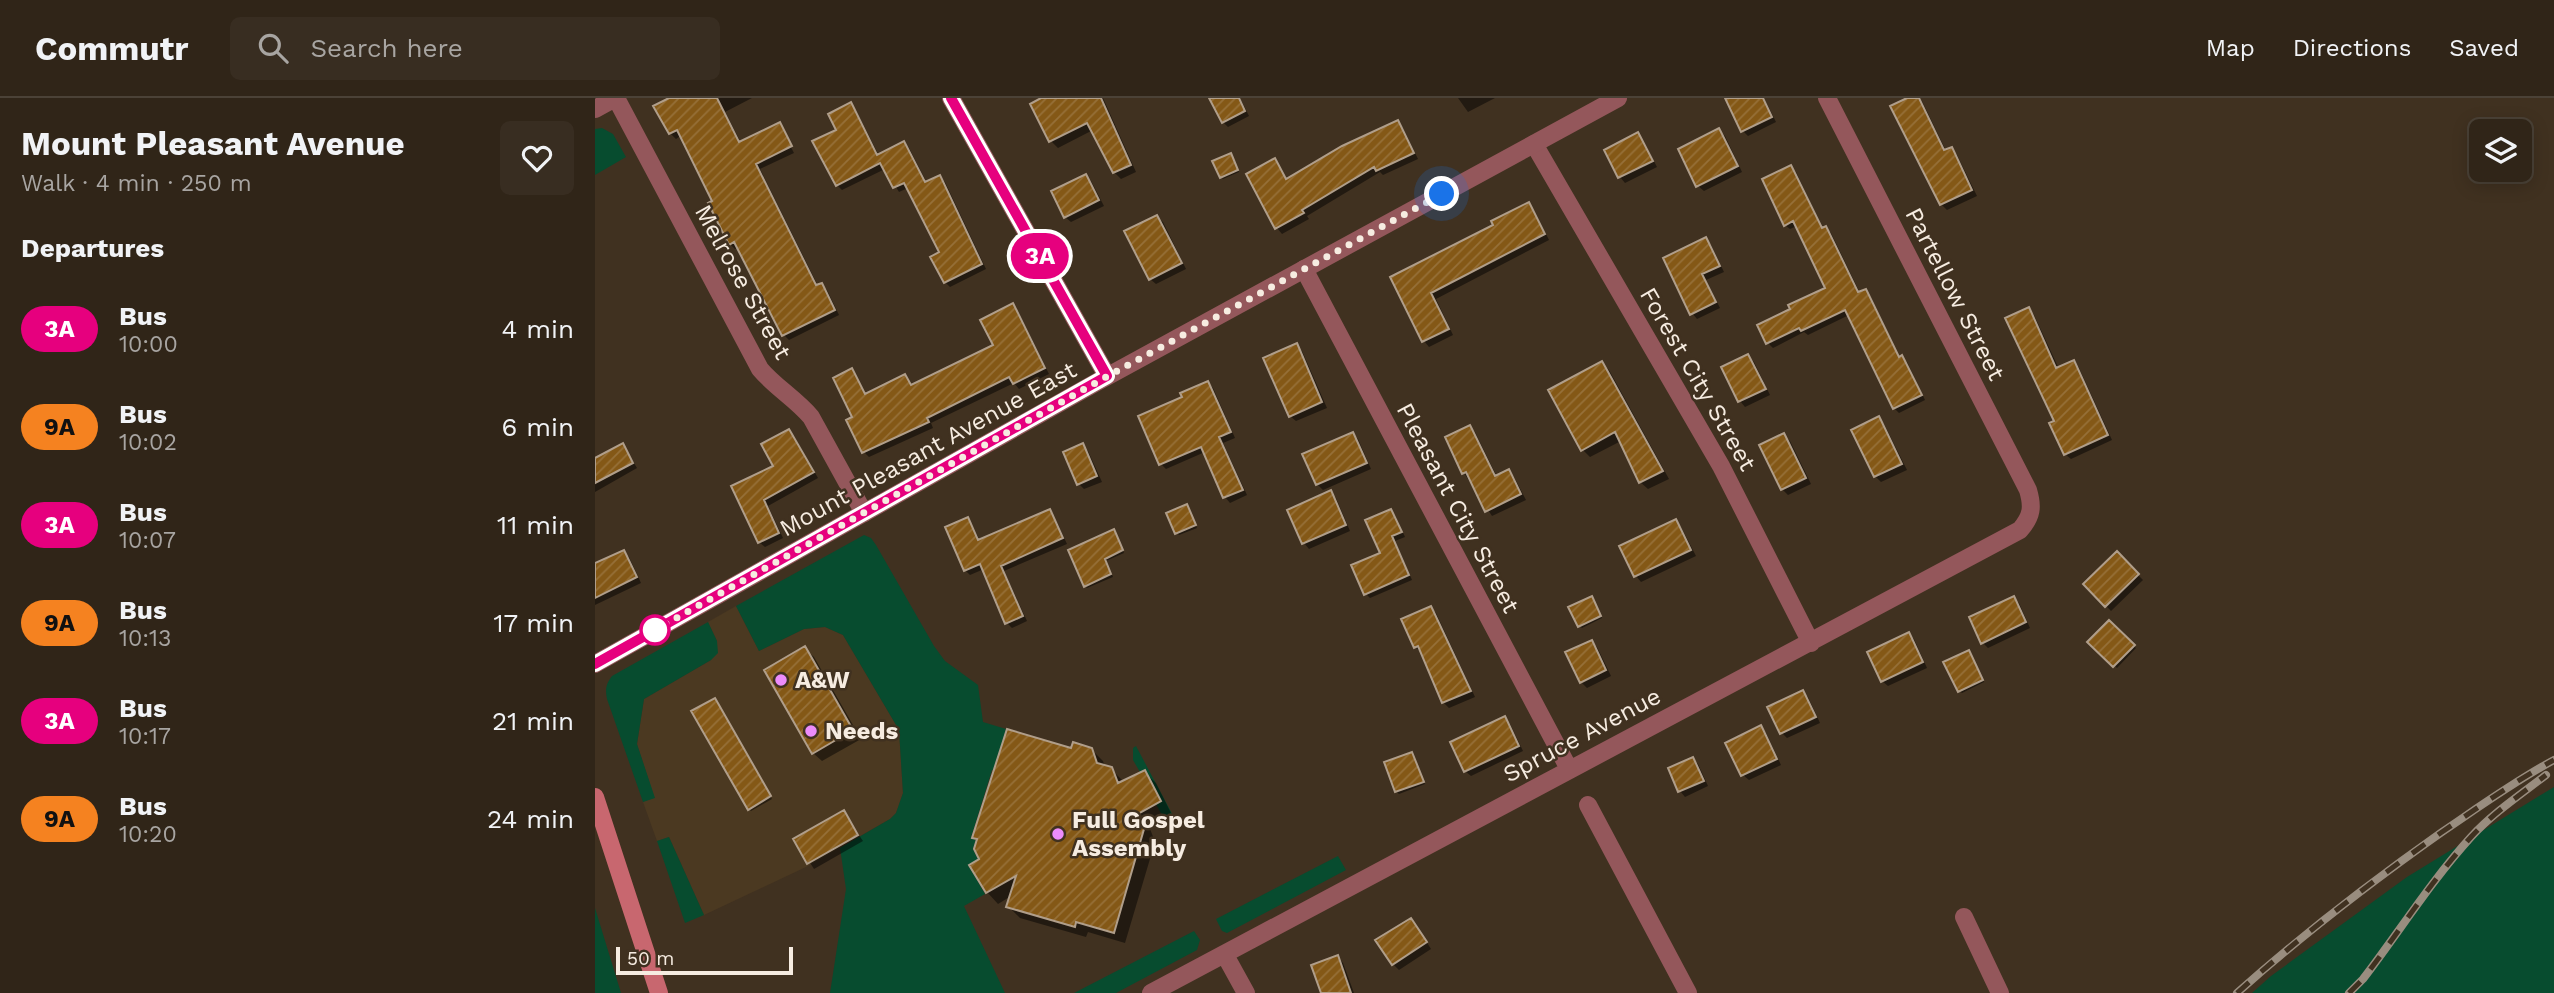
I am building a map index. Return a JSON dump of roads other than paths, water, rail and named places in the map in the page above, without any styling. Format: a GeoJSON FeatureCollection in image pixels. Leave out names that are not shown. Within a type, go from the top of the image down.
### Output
{"type":"FeatureCollection","features":[{"type":"Feature","properties":{"kind":"main road"},"geometry":{"type":"LineString","coordinates":[[595,797],[659,993]]}},
{"type":"Feature","properties":{"kind":"street"},"geometry":{"type":"LineString","coordinates":[[595,109],[615,98]]}},
{"type":"Feature","properties":{"kind":"street","name":"Melrose Street"},"geometry":{"type":"LineString","coordinates":[[615,98],[760,369],[811,417],[864,513]]}},
{"type":"Feature","properties":{"kind":"street"},"geometry":{"type":"LineString","coordinates":[[951,98],[1107,376]]}},
{"type":"Feature","properties":{"kind":"street","name":"Mount Pleasant Avenue East"},"geometry":{"type":"LineString","coordinates":[[595,664],[1107,376],[1618,98]]}},
{"type":"Feature","properties":{"kind":"street","name":"Partellow Street"},"geometry":{"type":"LineString","coordinates":[[1827,98],[2028,491],[2032,503],[2031,514]]}},
{"type":"Feature","properties":{"kind":"street","name":"Forest City Street"},"geometry":{"type":"LineString","coordinates":[[1534,144],[1721,466],[1811,643]]}},
{"type":"Feature","properties":{"kind":"street","name":"Pleasant City Street"},"geometry":{"type":"LineString","coordinates":[[1304,269],[1569,769]]}},
{"type":"Feature","properties":{"kind":"street","name":"Spruce Avenue"},"geometry":{"type":"LineString","coordinates":[[1151,993],[2020,530],[2031,514]]}},
{"type":"Feature","properties":{"kind":"street"},"geometry":{"type":"LineString","coordinates":[[1588,805],[1688,993]]}},
{"type":"Feature","properties":{"kind":"street"},"geometry":{"type":"LineString","coordinates":[[1964,917],[2000,993]]}},
{"type":"Feature","properties":{"kind":"street"},"geometry":{"type":"LineString","coordinates":[[1225,955],[1246,993]]}},
{"type":"Feature","properties":{"kind":"railway"},"geometry":{"type":"LineString","coordinates":[[2237,993],[2389,870],[2497,795],[2554,760]]}},
{"type":"Feature","properties":{"kind":"railway"},"geometry":{"type":"LineString","coordinates":[[2349,993],[2363,979],[2429,889],[2479,828],[2546,775]]}},
{"type":"Feature","properties":{"kind":"place","name":"A&W"},"geometry":{"type":"Point","coordinates":[781,680]}},
{"type":"Feature","properties":{"kind":"place","name":"Needs"},"geometry":{"type":"Point","coordinates":[811,731]}},
{"type":"Feature","properties":{"kind":"place","name":"Full Gospel Assembly"},"geometry":{"type":"Point","coordinates":[1058,834]}}]}
